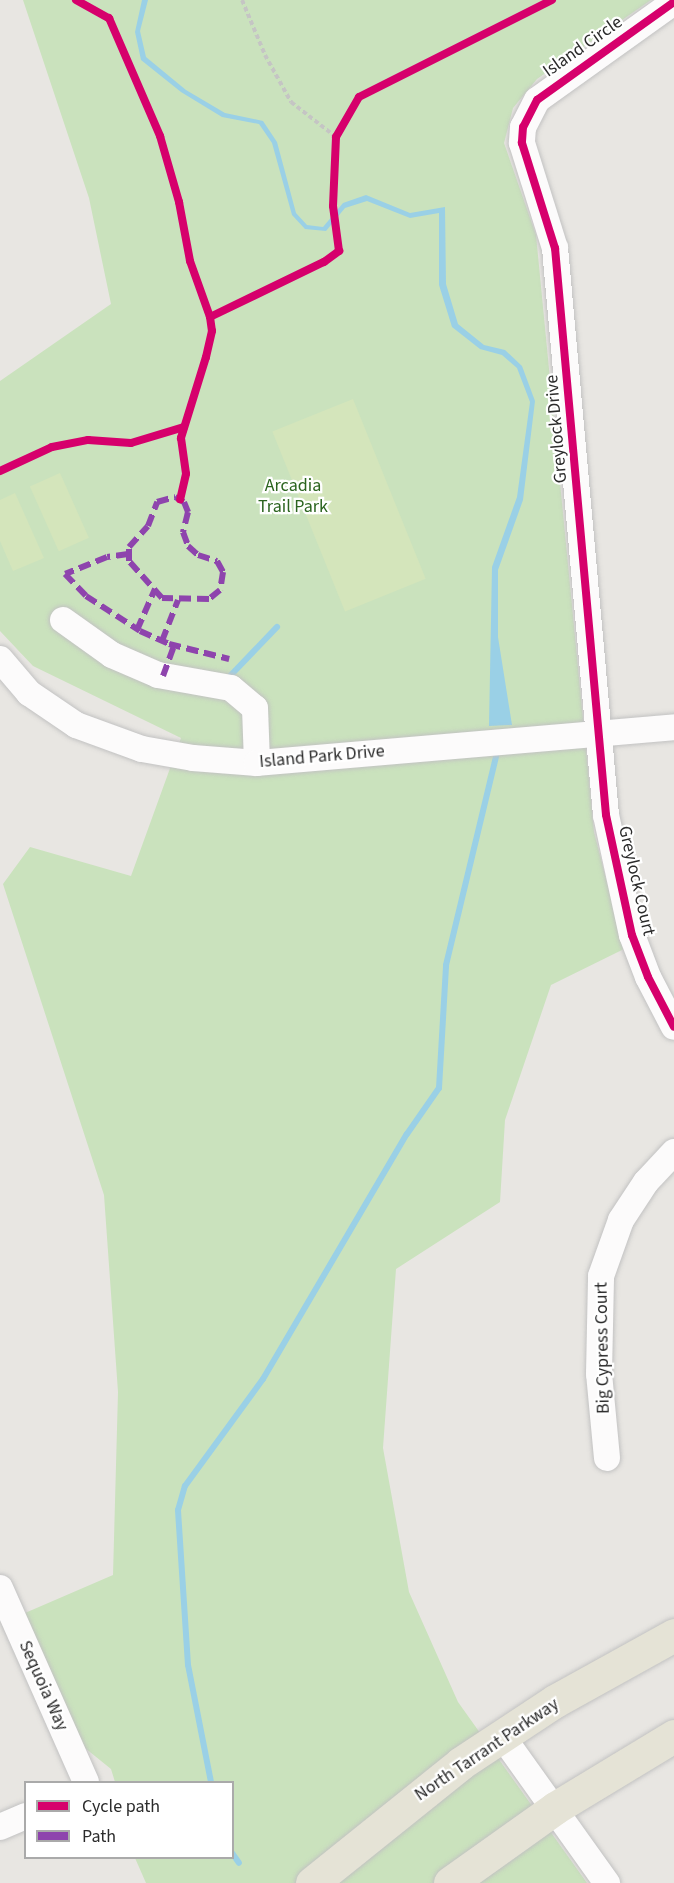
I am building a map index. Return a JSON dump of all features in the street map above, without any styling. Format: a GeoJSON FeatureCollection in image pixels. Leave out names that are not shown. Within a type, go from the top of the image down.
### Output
{"type":"FeatureCollection","features":[{"type":"Feature","properties":{"kind":"main road","name":"North Tarrant Parkway"},"geometry":{"type":"LineString","coordinates":[[312,1883],[403,1807],[502,1736],[555,1701],[674,1635]]}},
{"type":"Feature","properties":{"kind":"main road"},"geometry":{"type":"LineString","coordinates":[[450,1883],[555,1808],[674,1736]]}},
{"type":"Feature","properties":{"kind":"street","name":"Island Circle"},"geometry":{"type":"LineString","coordinates":[[522,127],[537,100],[550,88],[674,2]]}},
{"type":"Feature","properties":{"kind":"street","name":"Greylock Drive"},"geometry":{"type":"LineString","coordinates":[[522,127],[524,160],[555,248],[600,733]]}},
{"type":"Feature","properties":{"kind":"street"},"geometry":{"type":"LineString","coordinates":[[63,620],[112,655],[158,675],[231,688],[255,708],[257,763]]}},
{"type":"Feature","properties":{"kind":"street","name":"Island Park Drive"},"geometry":{"type":"LineString","coordinates":[[0,659],[29,693],[76,725],[109,739],[183,756],[257,763],[674,727]]}},
{"type":"Feature","properties":{"kind":"street","name":"Greylock Court"},"geometry":{"type":"LineString","coordinates":[[600,733],[606,815],[621,890],[648,977],[674,1027]]}},
{"type":"Feature","properties":{"kind":"street","name":"Big Cypress Court"},"geometry":{"type":"LineString","coordinates":[[607,1458],[599,1374],[601,1276],[621,1220],[646,1182],[674,1152]]}},
{"type":"Feature","properties":{"kind":"street","name":"Sequoia Way"},"geometry":{"type":"LineString","coordinates":[[0,1588],[86,1781]]}},
{"type":"Feature","properties":{"kind":"street"},"geometry":{"type":"LineString","coordinates":[[502,1736],[607,1883]]}},
{"type":"Feature","properties":{"kind":"street"},"geometry":{"type":"LineString","coordinates":[[0,1827],[24,1817]]}},
{"type":"Feature","properties":{"kind":"path"},"geometry":{"type":"LineString","coordinates":[[242,0],[264,55],[291,102],[336,137]]}},
{"type":"Feature","properties":{"kind":"green space","name":"Arcadia Trail Park"},"geometry":{"type":"Polygon","coordinates":[[[23,0],[651,0],[537,79],[513,108],[504,143],[536,235],[594,832],[624,949],[551,985],[505,1120],[500,1202],[396,1269],[383,1448],[409,1592],[458,1702],[587,1883],[146,1883],[135,1859],[234,1859],[234,1781],[115,1781],[111,1769],[85,1748],[25,1613],[113,1575],[118,1392],[104,1195],[3,884],[30,847],[131,876],[181,738],[33,666],[0,631],[0,381],[111,304],[89,198],[23,0]]]}},
{"type":"Feature","properties":{"kind":"green space"},"geometry":{"type":"Polygon","coordinates":[[[353,399],[426,579],[345,611],[272,432],[353,399]]]}},
{"type":"Feature","properties":{"kind":"green space"},"geometry":{"type":"Polygon","coordinates":[[[60,473],[89,538],[59,551],[30,486],[60,473]]]}},
{"type":"Feature","properties":{"kind":"green space"},"geometry":{"type":"Polygon","coordinates":[[[15,493],[44,558],[13,571],[0,541],[0,500],[15,493]]]}},
{"type":"Feature","properties":{"kind":"water"},"geometry":{"type":"Polygon","coordinates":[[[142,0],[148,0],[140,31],[146,57],[186,90],[225,113],[263,121],[277,142],[296,213],[307,225],[323,227],[343,203],[366,195],[410,213],[445,207],[446,284],[458,324],[484,345],[505,350],[522,366],[535,401],[523,500],[498,570],[498,637],[512,725],[489,726],[492,567],[517,497],[530,402],[517,368],[502,355],[480,349],[452,327],[439,285],[439,213],[410,218],[367,201],[345,208],[326,231],[305,229],[292,215],[272,143],[259,124],[222,117],[181,92],[141,60],[135,32],[142,0]]]}},
{"type":"Feature","properties":{"kind":"waterway"},"geometry":{"type":"LineString","coordinates":[[230,676],[277,627]]}},
{"type":"Feature","properties":{"kind":"waterway"},"geometry":{"type":"LineString","coordinates":[[211,1781],[188,1665],[178,1510],[185,1486],[263,1379],[407,1134],[439,1088],[446,965],[498,749]]}},
{"type":"Feature","properties":{"kind":"waterway"},"geometry":{"type":"LineString","coordinates":[[234,1856],[239,1863]]}},
{"type":"Feature","properties":{"kind":"marked path"},"geometry":{"type":"LineString","coordinates":[[175,497],[184,502],[188,512],[183,532],[188,546],[198,555],[217,561],[223,572],[220,590],[209,599],[162,598],[129,561],[129,547],[148,526],[157,502],[175,497]]}},
{"type":"Feature","properties":{"kind":"marked path"},"geometry":{"type":"LineString","coordinates":[[128,554],[107,557],[65,574],[86,596],[140,631],[169,644],[229,659]]}},
{"type":"Feature","properties":{"kind":"marked path"},"geometry":{"type":"LineString","coordinates":[[137,630],[155,589]]}},
{"type":"Feature","properties":{"kind":"marked path"},"geometry":{"type":"LineString","coordinates":[[162,641],[178,600]]}},
{"type":"Feature","properties":{"kind":"marked path"},"geometry":{"type":"LineString","coordinates":[[163,676],[174,645]]}},
{"type":"Feature","properties":{"kind":"cycle path"},"geometry":{"type":"LineString","coordinates":[[76,0],[109,18],[160,136],[179,202],[190,261],[210,317],[212,331],[206,357],[181,438],[186,474],[180,499]]}},
{"type":"Feature","properties":{"kind":"cycle path"},"geometry":{"type":"LineString","coordinates":[[210,317],[324,262],[339,251],[333,206],[336,137],[359,97],[552,0]]}},
{"type":"Feature","properties":{"kind":"cycle path"},"geometry":{"type":"LineString","coordinates":[[674,2],[537,100],[523,127],[522,143],[555,248],[606,815],[632,935],[648,977],[674,1027]]}},
{"type":"Feature","properties":{"kind":"cycle path"},"geometry":{"type":"LineString","coordinates":[[0,471],[52,447],[88,440],[131,443],[184,427]]}}]}
